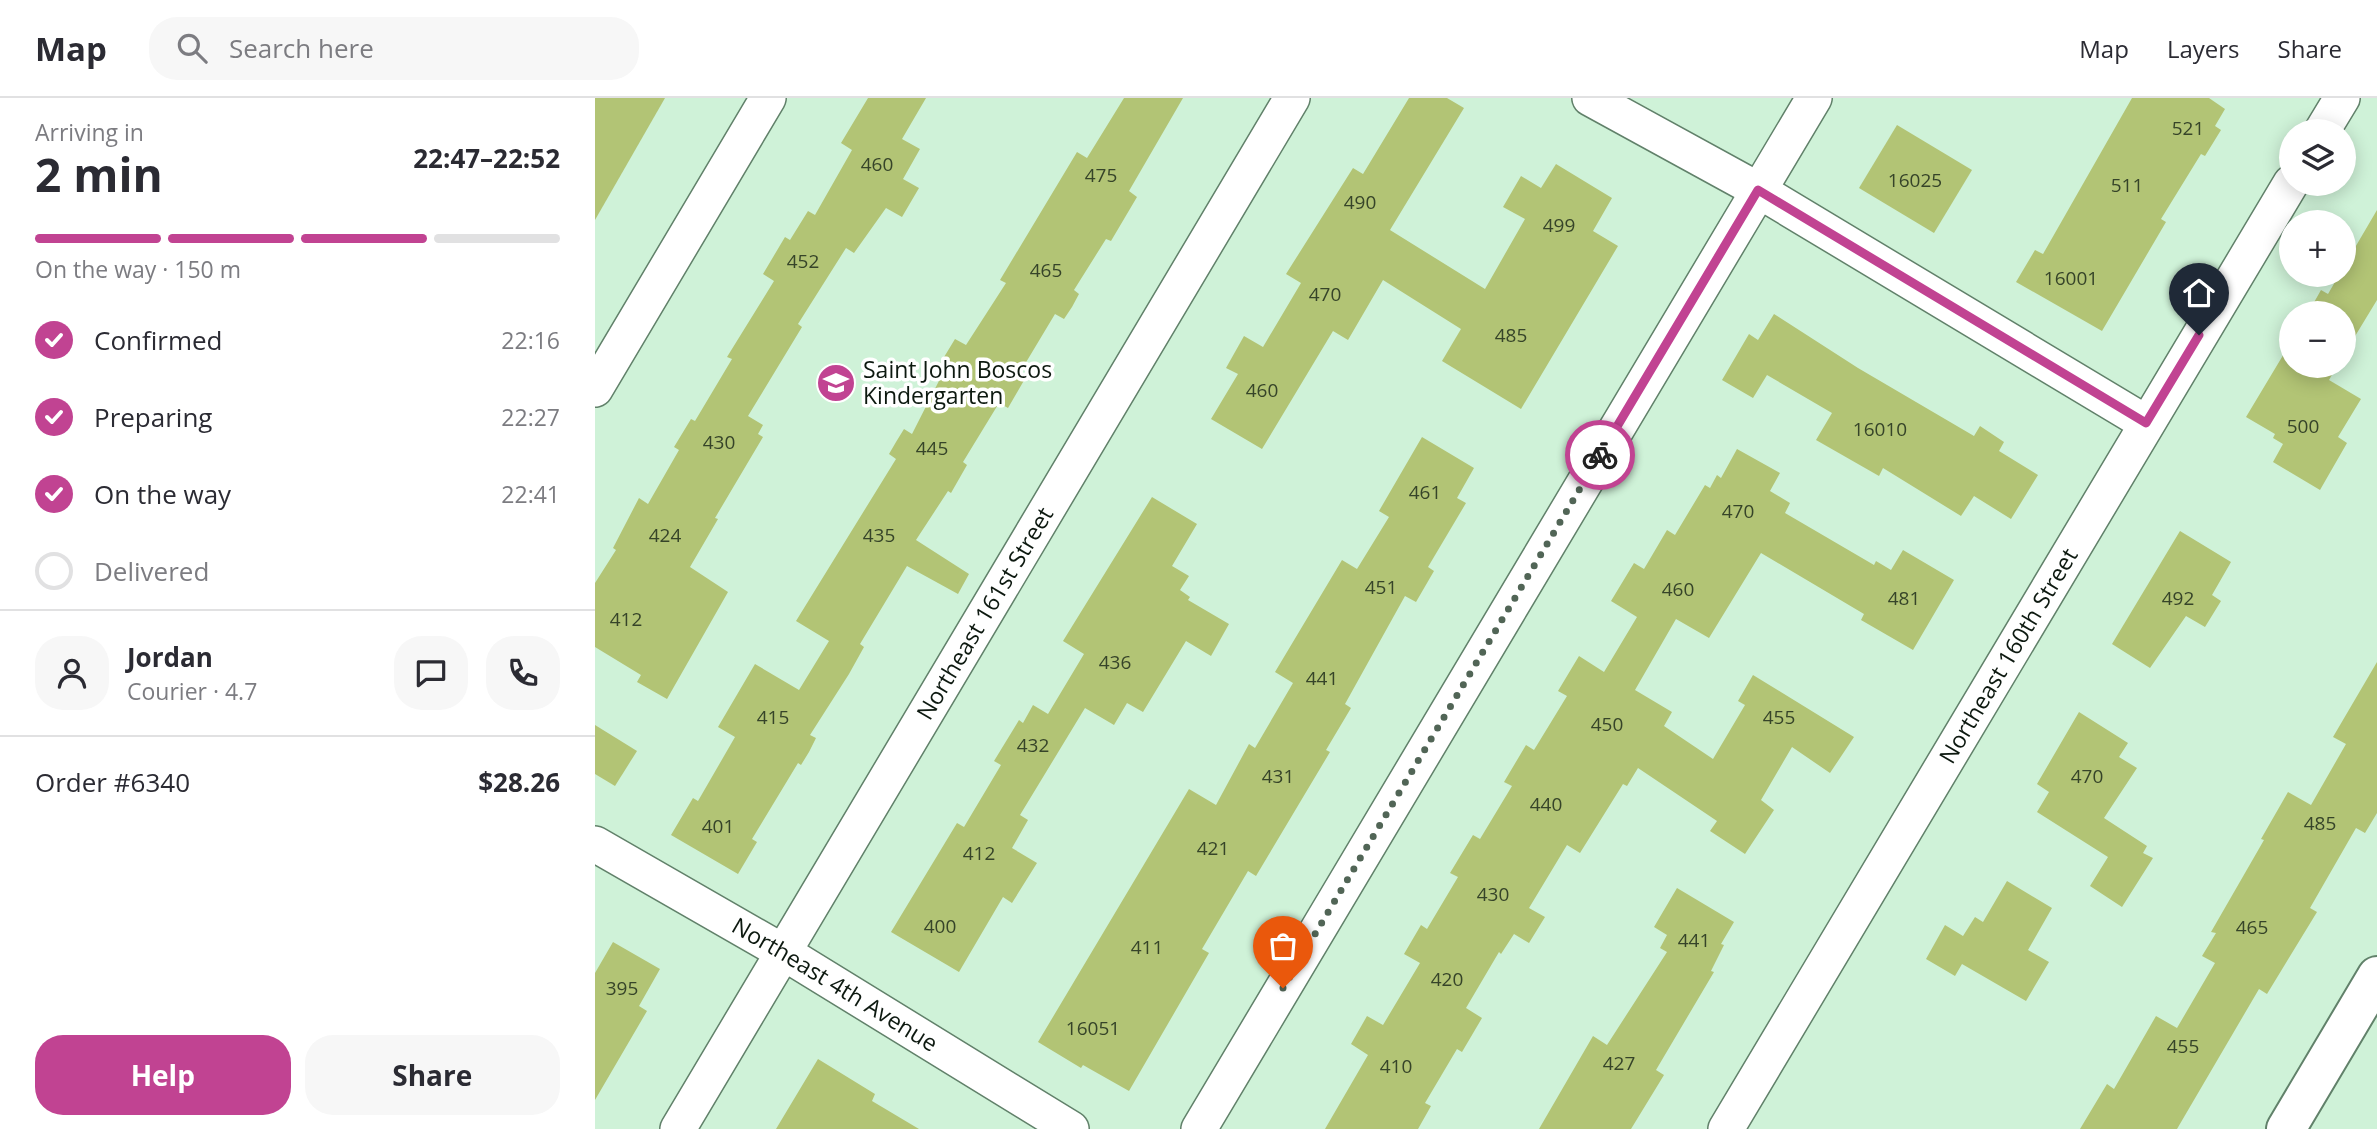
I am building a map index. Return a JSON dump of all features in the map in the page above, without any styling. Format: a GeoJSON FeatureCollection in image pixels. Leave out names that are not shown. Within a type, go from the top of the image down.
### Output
{"type":"FeatureCollection","features":[{"type":"Feature","properties":{"kind":"street"},"geometry":{"type":"LineString","coordinates":[[595,390],[768,98]]}},
{"type":"Feature","properties":{"kind":"street","name":"Northeast 161st Street"},"geometry":{"type":"LineString","coordinates":[[678,1129],[1292,98]]}},
{"type":"Feature","properties":{"kind":"street"},"geometry":{"type":"LineString","coordinates":[[1590,98],[1758,190],[2146,423]]}},
{"type":"Feature","properties":{"kind":"street"},"geometry":{"type":"LineString","coordinates":[[1199,1129],[1814,98]]}},
{"type":"Feature","properties":{"kind":"street"},"geometry":{"type":"LineString","coordinates":[[2329,119],[2342,98]]}},
{"type":"Feature","properties":{"kind":"street","name":"Northeast 160th Street"},"geometry":{"type":"LineString","coordinates":[[1726,1129],[2283,196]]}},
{"type":"Feature","properties":{"kind":"street","name":"Northeast 4th Avenue"},"geometry":{"type":"LineString","coordinates":[[595,844],[783,952],[1071,1129]]}},
{"type":"Feature","properties":{"kind":"street"},"geometry":{"type":"LineString","coordinates":[[2286,1129],[2377,976]]}},
{"type":"Feature","properties":{"kind":"building"},"geometry":{"type":"Polygon","coordinates":[[[595,98],[665,98],[595,220],[595,98]]]}},
{"type":"Feature","properties":{"kind":"building"},"geometry":{"type":"Polygon","coordinates":[[[868,98],[926,98],[902,139],[920,149],[903,179],[919,188],[902,217],[886,208],[854,253],[846,248],[798,324],[802,327],[748,416],[763,425],[758,434],[763,437],[715,518],[718,519],[690,567],[728,592],[667,699],[637,682],[641,675],[595,647],[595,583],[616,550],[613,548],[639,498],[648,504],[679,450],[674,447],[691,419],[695,421],[732,359],[727,357],[774,281],[763,274],[785,237],[790,240],[808,211],[815,215],[852,150],[841,143],[868,98]]]}},
{"type":"Feature","properties":{"kind":"building"},"geometry":{"type":"Polygon","coordinates":[[[1124,98],[1183,98],[1129,191],[1137,197],[1111,241],[1106,239],[1074,290],[1079,294],[1072,307],[1064,319],[1055,314],[1019,374],[1026,377],[1008,408],[999,403],[963,462],[967,465],[951,493],[948,491],[916,540],[969,574],[958,594],[907,566],[860,644],[864,647],[849,674],[810,735],[816,738],[809,752],[801,765],[798,763],[752,839],[757,842],[738,874],[671,835],[693,798],[698,801],[735,737],[718,727],[755,664],[799,690],[829,641],[796,621],[896,459],[889,454],[904,429],[912,434],[944,371],[938,367],[955,339],[966,345],[1006,283],[1000,280],[1077,152],[1087,158],[1124,98]]]}},
{"type":"Feature","properties":{"kind":"building"},"geometry":{"type":"Polygon","coordinates":[[[1409,98],[1447,98],[1464,108],[1390,230],[1485,289],[1525,219],[1503,207],[1521,176],[1541,188],[1556,164],[1612,198],[1593,231],[1618,246],[1521,409],[1442,361],[1461,329],[1383,280],[1348,340],[1333,331],[1262,449],[1211,419],[1238,374],[1226,368],[1244,336],[1263,347],[1301,283],[1286,274],[1353,168],[1363,174],[1409,98]]]}},
{"type":"Feature","properties":{"kind":"building"},"geometry":{"type":"Polygon","coordinates":[[[2132,98],[2209,98],[2225,109],[2215,126],[2221,130],[2205,156],[2201,154],[2161,219],[2166,222],[2102,331],[2016,282],[2035,250],[2043,254],[2132,98]]]}},
{"type":"Feature","properties":{"kind":"building"},"geometry":{"type":"Polygon","coordinates":[[[1897,125],[1972,170],[1934,233],[1859,188],[1897,125]]]}},
{"type":"Feature","properties":{"kind":"building"},"geometry":{"type":"Polygon","coordinates":[[[2377,210],[2377,300],[2356,335],[2356,301],[2315,301],[2321,290],[2328,294],[2332,287],[2356,287],[2356,246],[2377,210]]]}},
{"type":"Feature","properties":{"kind":"building"},"geometry":{"type":"Polygon","coordinates":[[[1774,314],[1858,368],[1974,436],[1980,426],[2004,442],[1999,451],[2038,475],[2011,519],[1974,496],[1961,516],[1883,468],[1879,476],[1816,440],[1832,413],[1767,375],[1753,398],[1722,380],[1749,334],[1758,340],[1774,314]]]}},
{"type":"Feature","properties":{"kind":"building"},"geometry":{"type":"Polygon","coordinates":[[[2279,362],[2279,378],[2330,378],[2329,380],[2361,399],[2338,437],[2347,443],[2320,490],[2273,462],[2283,444],[2273,438],[2275,434],[2246,417],[2279,362]]]}},
{"type":"Feature","properties":{"kind":"building"},"geometry":{"type":"Polygon","coordinates":[[[1422,437],[1474,468],[1457,498],[1466,503],[1428,567],[1434,571],[1416,602],[1405,596],[1345,704],[1351,708],[1326,750],[1330,752],[1256,876],[1248,871],[1202,949],[1209,953],[1129,1091],[1083,1065],[1081,1068],[1038,1042],[1189,789],[1216,805],[1249,744],[1255,748],[1293,683],[1275,672],[1342,560],[1357,569],[1389,517],[1379,511],[1422,437]]]}},
{"type":"Feature","properties":{"kind":"building"},"geometry":{"type":"Polygon","coordinates":[[[1737,449],[1780,473],[1770,491],[1790,503],[1785,513],[1874,565],[1876,561],[1891,570],[1903,550],[1954,580],[1913,650],[1861,620],[1864,614],[1761,553],[1709,638],[1676,619],[1635,690],[1672,712],[1664,726],[1713,759],[1745,705],[1738,701],[1753,675],[1854,737],[1830,773],[1792,747],[1761,800],[1774,810],[1745,854],[1710,831],[1717,821],[1638,768],[1627,786],[1623,784],[1580,853],[1567,845],[1529,908],[1545,917],[1529,943],[1514,934],[1501,954],[1499,952],[1466,1008],[1482,1018],[1462,1052],[1457,1049],[1425,1103],[1431,1106],[1418,1129],[1325,1129],[1368,1055],[1351,1044],[1367,1016],[1383,1025],[1420,963],[1404,954],[1421,925],[1427,929],[1458,877],[1450,873],[1473,835],[1480,839],[1512,786],[1504,782],[1526,745],[1534,750],[1567,696],[1558,691],[1579,656],[1604,672],[1637,617],[1611,601],[1634,563],[1644,569],[1667,530],[1675,535],[1705,485],[1710,488],[1717,475],[1721,478],[1737,449]]]}},
{"type":"Feature","properties":{"kind":"building"},"geometry":{"type":"Polygon","coordinates":[[[1152,497],[1197,524],[1172,566],[1189,576],[1180,590],[1190,597],[1188,600],[1229,624],[1211,656],[1186,641],[1143,712],[1127,703],[1114,725],[1085,708],[1020,815],[1028,820],[1012,848],[1037,863],[1012,903],[1003,897],[959,972],[891,932],[957,823],[964,827],[1001,765],[994,761],[1019,720],[1023,723],[1033,705],[1048,714],[1084,654],[1063,641],[1152,497]]]}},
{"type":"Feature","properties":{"kind":"building"},"geometry":{"type":"Polygon","coordinates":[[[2180,531],[2231,562],[2212,595],[2221,601],[2205,627],[2186,616],[2150,668],[2112,644],[2180,531]]]}},
{"type":"Feature","properties":{"kind":"building"},"geometry":{"type":"Polygon","coordinates":[[[2377,662],[2377,813],[2365,833],[2356,828],[2310,908],[2317,912],[2267,994],[2259,989],[2177,1129],[2080,1129],[2107,1084],[2114,1089],[2156,1016],[2177,1028],[2215,963],[2202,956],[2216,933],[2211,932],[2264,840],[2261,839],[2288,792],[2311,805],[2346,744],[2333,737],[2377,662]]]}},
{"type":"Feature","properties":{"kind":"building"},"geometry":{"type":"Polygon","coordinates":[[[2079,712],[2128,743],[2119,757],[2137,768],[2104,818],[2147,846],[2143,853],[2153,858],[2122,907],[2090,886],[2108,857],[2037,812],[2049,792],[2037,784],[2079,712]]]}},
{"type":"Feature","properties":{"kind":"building"},"geometry":{"type":"Polygon","coordinates":[[[595,725],[637,751],[615,786],[595,774],[595,725]]]}},
{"type":"Feature","properties":{"kind":"building"},"geometry":{"type":"Polygon","coordinates":[[[2007,881],[2052,908],[2028,950],[2049,962],[2026,1001],[1962,964],[1955,976],[1926,959],[1945,925],[1963,936],[1975,917],[1983,922],[2007,881]]]}},
{"type":"Feature","properties":{"kind":"building"},"geometry":{"type":"Polygon","coordinates":[[[1677,888],[1734,922],[1721,944],[1724,945],[1711,971],[1714,972],[1656,1070],[1664,1075],[1631,1129],[1539,1129],[1593,1036],[1607,1045],[1667,952],[1660,948],[1667,935],[1654,927],[1677,888]]]}},
{"type":"Feature","properties":{"kind":"building"},"geometry":{"type":"Polygon","coordinates":[[[613,942],[660,969],[639,1006],[647,1011],[595,1100],[595,973],[613,942]]]}},
{"type":"Feature","properties":{"kind":"building"},"geometry":{"type":"Polygon","coordinates":[[[818,1059],[875,1094],[872,1101],[919,1129],[776,1129],[818,1059]]]}},
{"type":"Feature","properties":{"kind":"way so far"},"geometry":{"type":"LineString","coordinates":[[1283,988],[1600,455]]}},
{"type":"Feature","properties":{"kind":"place","name":"Saint John Boscos Kindergarten"},"geometry":{"type":"Point","coordinates":[836,383]}},
{"type":"Feature","properties":{"kind":"route"},"geometry":{"type":"LineString","coordinates":[[1600,455],[1758,190],[2146,423],[2199,335]]}}]}
